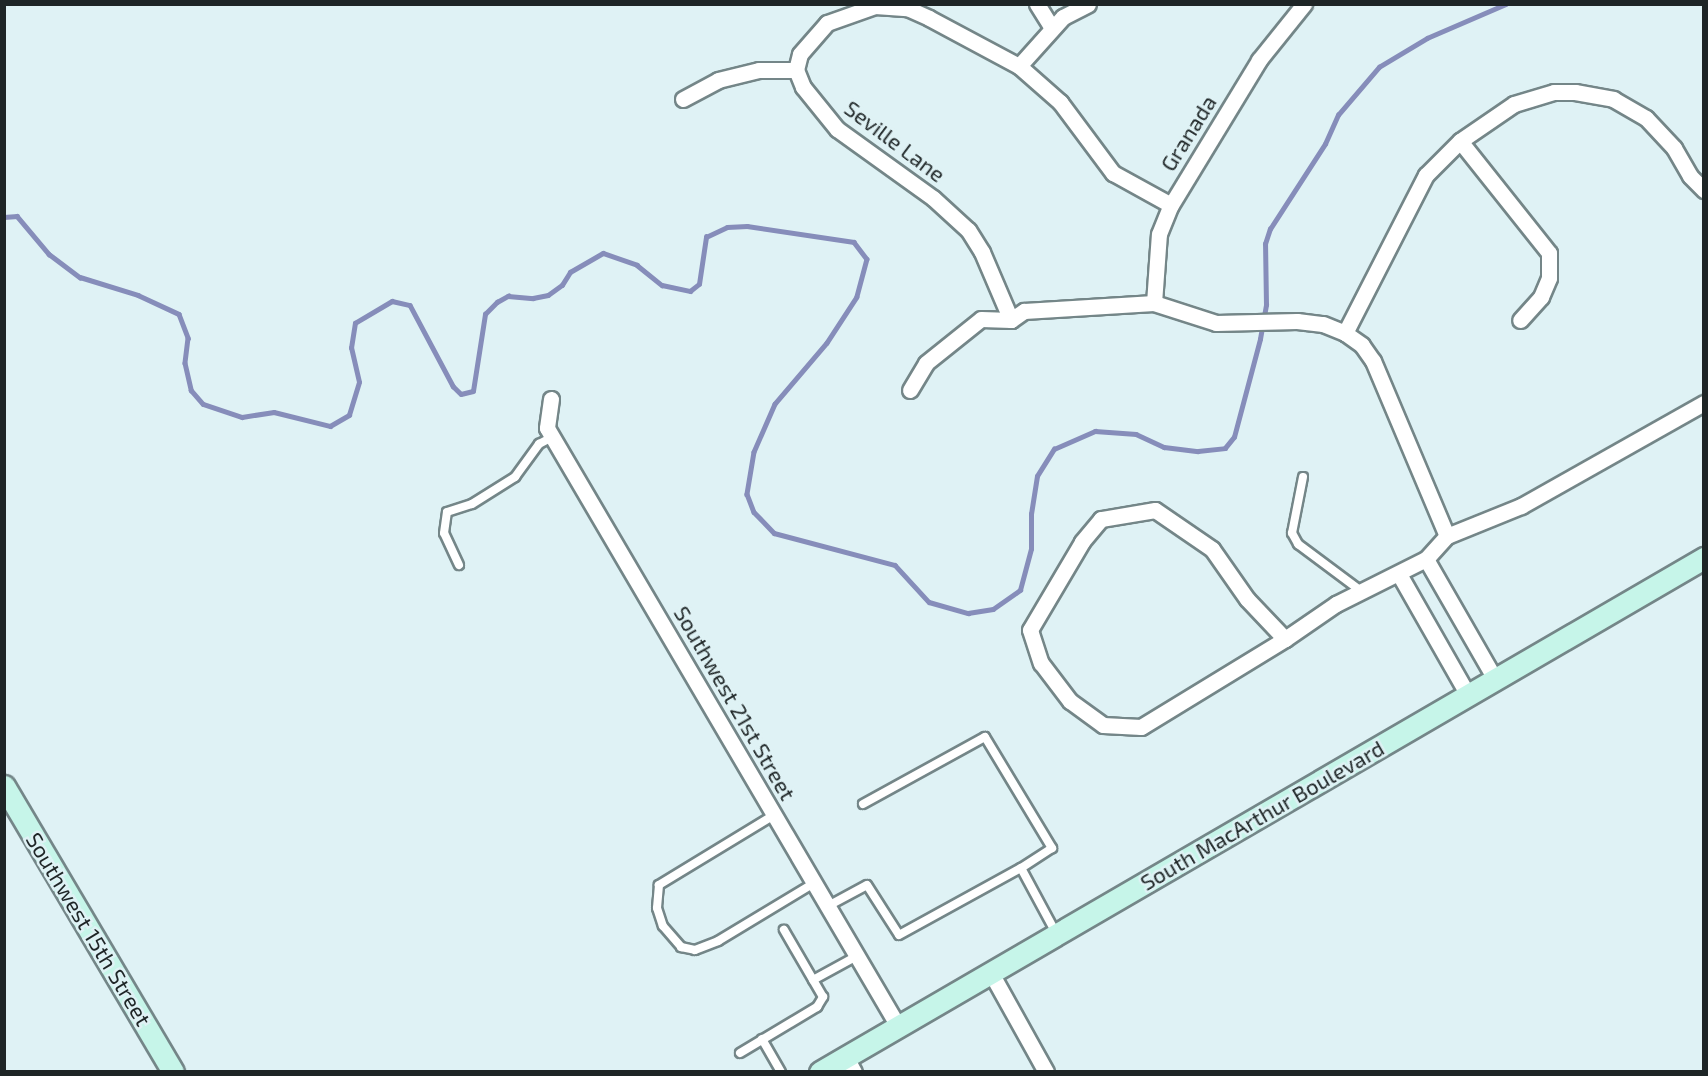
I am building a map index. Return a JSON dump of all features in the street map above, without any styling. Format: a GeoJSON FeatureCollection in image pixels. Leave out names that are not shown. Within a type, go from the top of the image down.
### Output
{"type":"FeatureCollection","features":[{"type":"Feature","properties":{"kind":"main road","name":"South MacArthur Boulevard"},"geometry":{"type":"LineString","coordinates":[[820,1071],[850,1064],[898,1026],[1704,558]]}},
{"type":"Feature","properties":{"kind":"main road","name":"Southwest 15th Street"},"geometry":{"type":"LineString","coordinates":[[4,786],[173,1071]]}},
{"type":"Feature","properties":{"kind":"street"},"geometry":{"type":"LineString","coordinates":[[1037,4],[1052,28]]}},
{"type":"Feature","properties":{"kind":"street"},"geometry":{"type":"LineString","coordinates":[[1019,66],[1052,28],[1088,4]]}},
{"type":"Feature","properties":{"kind":"street","name":"Granada"},"geometry":{"type":"LineString","coordinates":[[1154,303],[1159,234],[1170,205],[1259,60],[1304,4]]}},
{"type":"Feature","properties":{"kind":"street"},"geometry":{"type":"LineString","coordinates":[[682,99],[718,81],[759,70],[796,70],[800,54],[827,23],[857,10],[889,5],[929,18],[1019,66],[1060,102],[1113,173],[1170,205]]}},
{"type":"Feature","properties":{"kind":"street","name":"Seville Lane"},"geometry":{"type":"LineString","coordinates":[[796,70],[817,108],[837,129],[933,198],[968,230],[982,252],[1011,320]]}},
{"type":"Feature","properties":{"kind":"street"},"geometry":{"type":"LineString","coordinates":[[1345,333],[1426,175],[1460,141],[1514,104],[1554,92],[1596,94],[1628,106],[1646,118],[1674,148],[1690,176],[1704,190]]}},
{"type":"Feature","properties":{"kind":"street"},"geometry":{"type":"LineString","coordinates":[[1460,141],[1549,253],[1550,278],[1541,297],[1520,320]]}},
{"type":"Feature","properties":{"kind":"street"},"geometry":{"type":"LineString","coordinates":[[910,390],[926,363],[981,319],[1011,320],[1024,311],[1154,303],[1215,323],[1248,321],[1323,324],[1345,333],[1362,345],[1373,361],[1447,536]]}},
{"type":"Feature","properties":{"kind":"street","name":"Southwest 21st Street"},"geometry":{"type":"LineString","coordinates":[[551,399],[547,428],[898,1026]]}},
{"type":"Feature","properties":{"kind":"street"},"geometry":{"type":"LineString","coordinates":[[1285,639],[1247,599],[1212,549],[1155,510],[1101,519],[1082,542],[1030,630],[1041,663],[1070,701],[1103,725],[1141,728],[1285,639],[1361,591],[1399,574],[1426,558],[1447,536],[1521,506],[1704,403]]}},
{"type":"Feature","properties":{"kind":"street"},"geometry":{"type":"LineString","coordinates":[[1426,558],[1495,679]]}},
{"type":"Feature","properties":{"kind":"street"},"geometry":{"type":"LineString","coordinates":[[1399,574],[1468,694]]}},
{"type":"Feature","properties":{"kind":"street"},"geometry":{"type":"LineString","coordinates":[[991,972],[1046,1071]]}},
{"type":"Feature","properties":{"kind":"lane"},"geometry":{"type":"LineString","coordinates":[[459,565],[444,533],[447,512],[472,504],[515,477],[539,444],[552,436]]}},
{"type":"Feature","properties":{"kind":"lane"},"geometry":{"type":"LineString","coordinates":[[1304,477],[1293,533],[1298,544],[1361,591]]}},
{"type":"Feature","properties":{"kind":"lane"},"geometry":{"type":"LineString","coordinates":[[828,906],[867,885],[899,935],[1021,868],[1052,848],[985,737],[863,804]]}},
{"type":"Feature","properties":{"kind":"lane"},"geometry":{"type":"LineString","coordinates":[[774,815],[659,885],[656,898],[663,926],[681,947],[695,950],[718,941],[814,883]]}},
{"type":"Feature","properties":{"kind":"lane"},"geometry":{"type":"LineString","coordinates":[[1021,868],[1056,934]]}},
{"type":"Feature","properties":{"kind":"lane"},"geometry":{"type":"LineString","coordinates":[[740,1053],[817,1007],[823,997],[784,930]]}},
{"type":"Feature","properties":{"kind":"lane"},"geometry":{"type":"LineString","coordinates":[[813,980],[856,956]]}},
{"type":"Feature","properties":{"kind":"lane"},"geometry":{"type":"LineString","coordinates":[[762,1039],[781,1071]]}},
{"type":"Feature","properties":{"kind":"waterway"},"geometry":{"type":"LineString","coordinates":[[4,217],[17,216],[49,254],[80,277],[138,295],[179,314],[188,338],[185,363],[191,390],[203,404],[242,417],[274,412],[330,426],[349,415],[359,382],[351,348],[355,323],[392,301],[410,305],[453,386],[461,394],[473,391],[485,314],[497,302],[508,296],[533,298],[548,295],[562,285],[570,272],[603,253],[637,265],[662,285],[690,291],[699,284],[706,237],[727,227],[747,226],[854,242],[867,259],[857,297],[827,343],[775,404],[754,452],[747,494],[754,512],[774,533],[895,565],[929,602],[968,613],[993,609],[1020,590],[1031,549],[1031,514],[1037,476],[1054,449],[1095,431],[1136,434],[1164,447],[1198,451],[1225,448],[1234,437],[1260,339],[1266,305],[1265,244],[1270,229],[1325,144],[1338,115],[1379,67],[1427,38],[1506,4]]}}]}
